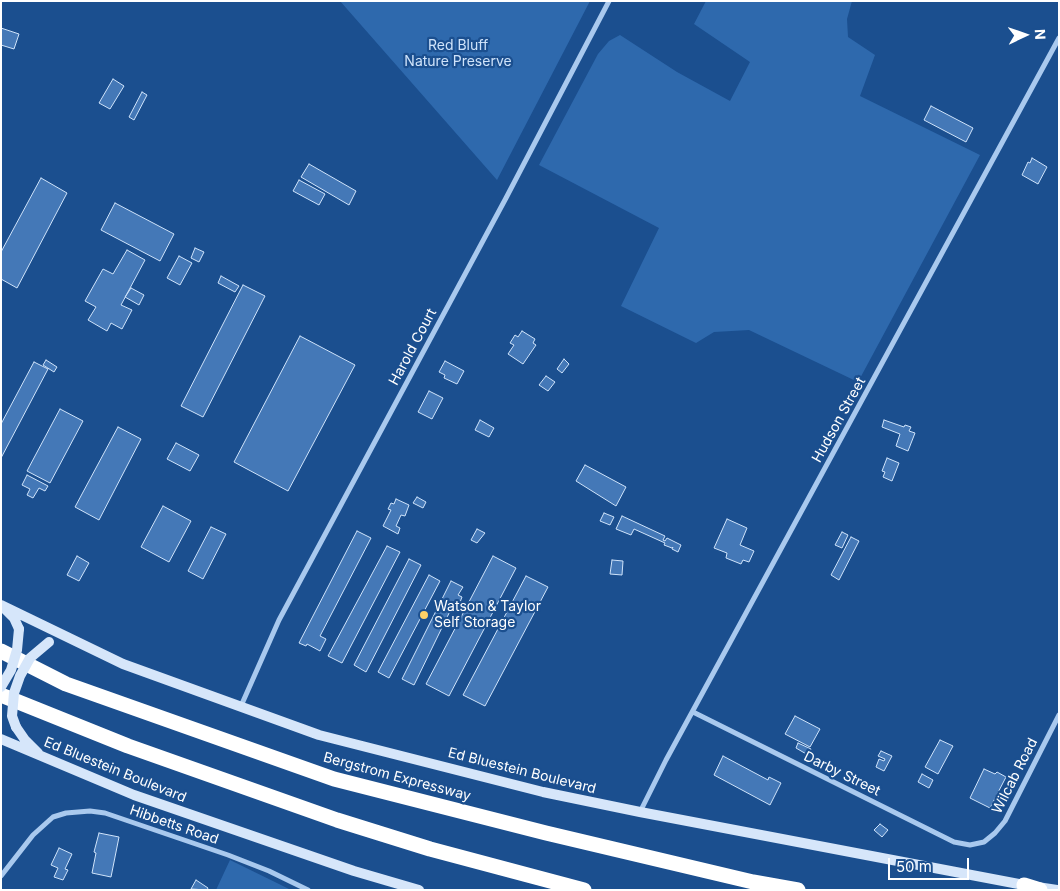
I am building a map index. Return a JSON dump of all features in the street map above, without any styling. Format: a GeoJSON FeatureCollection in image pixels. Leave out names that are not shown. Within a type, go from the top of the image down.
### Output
{"type":"FeatureCollection","features":[{"type":"Feature","properties":{"kind":"highway","name":"Bergstrom Expressway"},"geometry":{"type":"LineString","coordinates":[[1,651],[66,684],[334,779],[565,838],[753,882],[798,890]]}},
{"type":"Feature","properties":{"kind":"highway"},"geometry":{"type":"LineString","coordinates":[[1,695],[136,749],[336,820],[584,890]]}},
{"type":"Feature","properties":{"kind":"highway"},"geometry":{"type":"LineString","coordinates":[[1024,885],[1040,890]]}},
{"type":"Feature","properties":{"kind":"main road","name":"Ed Bluestein Boulevard"},"geometry":{"type":"LineString","coordinates":[[1,605],[123,664],[329,737],[543,792],[1057,890]]}},
{"type":"Feature","properties":{"kind":"main road"},"geometry":{"type":"LineString","coordinates":[[1,605],[14,618],[18,629],[17,650],[11,670],[1,687]]}},
{"type":"Feature","properties":{"kind":"main road"},"geometry":{"type":"LineString","coordinates":[[42,757],[25,740],[16,727],[12,716],[14,693],[30,658],[49,642],[72,640]]}},
{"type":"Feature","properties":{"kind":"main road","name":"Ed Bluestein Boulevard"},"geometry":{"type":"LineString","coordinates":[[1,738],[134,795],[267,842],[419,890]]}},
{"type":"Feature","properties":{"kind":"street","name":"Harold Court"},"geometry":{"type":"LineString","coordinates":[[241,706],[279,620],[506,198],[609,1]]}},
{"type":"Feature","properties":{"kind":"street","name":"Hudson Street"},"geometry":{"type":"LineString","coordinates":[[640,812],[1059,38]]}},
{"type":"Feature","properties":{"kind":"street","name":"Darby Street"},"geometry":{"type":"LineString","coordinates":[[693,712],[954,842],[970,845],[984,842]]}},
{"type":"Feature","properties":{"kind":"street","name":"Wilcab Road"},"geometry":{"type":"LineString","coordinates":[[984,842],[1005,821],[1059,715]]}},
{"type":"Feature","properties":{"kind":"street","name":"Hibbetts Road"},"geometry":{"type":"LineString","coordinates":[[1,876],[33,835],[53,817],[66,813],[90,811],[105,813],[228,855],[269,871],[308,890]]}},
{"type":"Feature","properties":{"kind":"green space","name":"Red Bluff Nature Preserve"},"geometry":{"type":"Polygon","coordinates":[[[340,1],[590,1],[497,180],[340,1]]]}},
{"type":"Feature","properties":{"kind":"green space"},"geometry":{"type":"Polygon","coordinates":[[[706,1],[852,1],[847,19],[848,37],[875,55],[860,96],[980,155],[858,382],[749,330],[714,332],[696,343],[621,306],[659,228],[539,165],[598,54],[609,41],[620,35],[677,72],[730,101],[750,62],[694,24],[706,1]]]}},
{"type":"Feature","properties":{"kind":"green space"},"geometry":{"type":"Polygon","coordinates":[[[230,860],[279,884],[291,890],[216,890],[230,860]]]}},
{"type":"Feature","properties":{"kind":"building"},"geometry":{"type":"Polygon","coordinates":[[[1,28],[19,34],[14,49],[1,45],[1,28]]]}},
{"type":"Feature","properties":{"kind":"building"},"geometry":{"type":"Polygon","coordinates":[[[113,79],[124,86],[110,109],[99,103],[113,79]]]}},
{"type":"Feature","properties":{"kind":"building"},"geometry":{"type":"Polygon","coordinates":[[[142,92],[147,95],[134,120],[129,117],[142,92]]]}},
{"type":"Feature","properties":{"kind":"building"},"geometry":{"type":"Polygon","coordinates":[[[931,106],[973,128],[966,142],[924,120],[931,106]]]}},
{"type":"Feature","properties":{"kind":"building"},"geometry":{"type":"Polygon","coordinates":[[[1032,158],[1047,167],[1038,184],[1022,175],[1032,158]]]}},
{"type":"Feature","properties":{"kind":"building"},"geometry":{"type":"Polygon","coordinates":[[[309,164],[356,191],[349,205],[301,177],[309,164]]]}},
{"type":"Feature","properties":{"kind":"building"},"geometry":{"type":"Polygon","coordinates":[[[41,178],[67,193],[17,288],[1,279],[1,252],[41,178]]]}},
{"type":"Feature","properties":{"kind":"building"},"geometry":{"type":"Polygon","coordinates":[[[299,180],[325,194],[319,205],[293,191],[299,180]]]}},
{"type":"Feature","properties":{"kind":"building"},"geometry":{"type":"Polygon","coordinates":[[[115,203],[174,234],[160,261],[101,230],[115,203]]]}},
{"type":"Feature","properties":{"kind":"building"},"geometry":{"type":"Polygon","coordinates":[[[195,248],[204,252],[199,262],[191,258],[195,248]]]}},
{"type":"Feature","properties":{"kind":"building"},"geometry":{"type":"Polygon","coordinates":[[[127,250],[145,260],[121,305],[132,310],[122,329],[111,323],[107,331],[88,320],[96,307],[85,301],[103,269],[113,274],[127,250]]]}},
{"type":"Feature","properties":{"kind":"building"},"geometry":{"type":"Polygon","coordinates":[[[179,256],[192,263],[180,285],[167,278],[179,256]]]}},
{"type":"Feature","properties":{"kind":"building"},"geometry":{"type":"Polygon","coordinates":[[[221,276],[239,286],[235,292],[218,283],[221,276]]]}},
{"type":"Feature","properties":{"kind":"building"},"geometry":{"type":"Polygon","coordinates":[[[243,285],[265,296],[203,417],[181,406],[243,285]]]}},
{"type":"Feature","properties":{"kind":"building"},"geometry":{"type":"Polygon","coordinates":[[[131,288],[144,295],[139,305],[125,297],[131,288]]]}},
{"type":"Feature","properties":{"kind":"building"},"geometry":{"type":"Polygon","coordinates":[[[522,331],[535,339],[533,343],[536,345],[523,364],[508,354],[514,345],[510,343],[515,335],[518,337],[522,331]]]}},
{"type":"Feature","properties":{"kind":"building"},"geometry":{"type":"Polygon","coordinates":[[[300,336],[355,365],[288,491],[234,462],[300,336]]]}},
{"type":"Feature","properties":{"kind":"building"},"geometry":{"type":"Polygon","coordinates":[[[564,359],[569,364],[562,373],[557,369],[564,359]]]}},
{"type":"Feature","properties":{"kind":"building"},"geometry":{"type":"Polygon","coordinates":[[[46,360],[57,367],[54,372],[43,365],[46,360]]]}},
{"type":"Feature","properties":{"kind":"building"},"geometry":{"type":"Polygon","coordinates":[[[445,361],[464,371],[457,384],[444,378],[445,375],[439,372],[445,361]]]}},
{"type":"Feature","properties":{"kind":"building"},"geometry":{"type":"Polygon","coordinates":[[[34,362],[48,369],[1,458],[1,424],[34,362]]]}},
{"type":"Feature","properties":{"kind":"building"},"geometry":{"type":"Polygon","coordinates":[[[546,376],[555,382],[548,391],[539,385],[546,376]]]}},
{"type":"Feature","properties":{"kind":"building"},"geometry":{"type":"Polygon","coordinates":[[[429,391],[443,398],[432,419],[418,412],[429,391]]]}},
{"type":"Feature","properties":{"kind":"building"},"geometry":{"type":"Polygon","coordinates":[[[60,409],[83,421],[50,483],[27,471],[60,409]]]}},
{"type":"Feature","properties":{"kind":"building"},"geometry":{"type":"Polygon","coordinates":[[[480,420],[494,428],[489,437],[475,430],[480,420]]]}},
{"type":"Feature","properties":{"kind":"building"},"geometry":{"type":"Polygon","coordinates":[[[884,420],[904,427],[905,425],[911,427],[909,431],[915,433],[908,451],[896,446],[900,434],[882,427],[884,420]]]}},
{"type":"Feature","properties":{"kind":"building"},"geometry":{"type":"Polygon","coordinates":[[[118,427],[141,439],[99,520],[75,507],[118,427]]]}},
{"type":"Feature","properties":{"kind":"building"},"geometry":{"type":"Polygon","coordinates":[[[176,443],[199,455],[190,471],[167,459],[176,443]]]}},
{"type":"Feature","properties":{"kind":"building"},"geometry":{"type":"Polygon","coordinates":[[[887,458],[899,463],[892,481],[883,477],[885,472],[882,471],[887,458]]]}},
{"type":"Feature","properties":{"kind":"building"},"geometry":{"type":"Polygon","coordinates":[[[585,465],[626,487],[616,506],[576,481],[585,465]]]}},
{"type":"Feature","properties":{"kind":"building"},"geometry":{"type":"Polygon","coordinates":[[[27,475],[48,486],[45,491],[39,488],[33,498],[27,495],[30,489],[22,485],[27,475]]]}},
{"type":"Feature","properties":{"kind":"building"},"geometry":{"type":"Polygon","coordinates":[[[417,497],[426,502],[423,508],[413,503],[417,497]]]}},
{"type":"Feature","properties":{"kind":"building"},"geometry":{"type":"Polygon","coordinates":[[[396,499],[409,505],[405,516],[401,515],[396,526],[400,528],[398,534],[383,526],[391,510],[388,509],[391,503],[394,504],[396,499]]]}},
{"type":"Feature","properties":{"kind":"building"},"geometry":{"type":"Polygon","coordinates":[[[163,506],[191,521],[169,562],[141,547],[163,506]]]}},
{"type":"Feature","properties":{"kind":"building"},"geometry":{"type":"Polygon","coordinates":[[[604,513],[614,517],[610,525],[600,521],[604,513]]]}},
{"type":"Feature","properties":{"kind":"building"},"geometry":{"type":"Polygon","coordinates":[[[622,516],[665,536],[663,540],[665,541],[667,538],[681,545],[678,552],[672,549],[673,547],[664,545],[665,543],[634,529],[631,535],[616,529],[622,516]]]}},
{"type":"Feature","properties":{"kind":"building"},"geometry":{"type":"Polygon","coordinates":[[[727,519],[747,528],[740,545],[754,551],[749,562],[743,560],[741,564],[726,558],[727,553],[714,548],[727,519]]]}},
{"type":"Feature","properties":{"kind":"building"},"geometry":{"type":"Polygon","coordinates":[[[211,527],[226,534],[203,579],[188,571],[211,527]]]}},
{"type":"Feature","properties":{"kind":"building"},"geometry":{"type":"Polygon","coordinates":[[[477,529],[485,533],[477,543],[471,540],[477,529]]]}},
{"type":"Feature","properties":{"kind":"building"},"geometry":{"type":"Polygon","coordinates":[[[357,531],[371,538],[320,636],[326,639],[320,651],[307,644],[306,646],[299,643],[357,531]]]}},
{"type":"Feature","properties":{"kind":"building"},"geometry":{"type":"Polygon","coordinates":[[[842,532],[848,535],[842,548],[835,545],[842,532]]]}},
{"type":"Feature","properties":{"kind":"building"},"geometry":{"type":"Polygon","coordinates":[[[851,537],[859,541],[839,580],[831,575],[851,537]]]}},
{"type":"Feature","properties":{"kind":"building"},"geometry":{"type":"Polygon","coordinates":[[[387,546],[400,552],[342,663],[328,656],[387,546]]]}},
{"type":"Feature","properties":{"kind":"building"},"geometry":{"type":"Polygon","coordinates":[[[77,556],[89,563],[79,581],[67,575],[77,556]]]}},
{"type":"Feature","properties":{"kind":"building"},"geometry":{"type":"Polygon","coordinates":[[[493,556],[516,568],[449,696],[426,684],[493,556]]]}},
{"type":"Feature","properties":{"kind":"building"},"geometry":{"type":"Polygon","coordinates":[[[409,559],[421,565],[366,672],[354,665],[409,559]]]}},
{"type":"Feature","properties":{"kind":"building"},"geometry":{"type":"Polygon","coordinates":[[[612,560],[623,561],[622,575],[610,574],[612,560]]]}},
{"type":"Feature","properties":{"kind":"building"},"geometry":{"type":"Polygon","coordinates":[[[429,575],[440,581],[389,678],[378,672],[429,575]]]}},
{"type":"Feature","properties":{"kind":"building"},"geometry":{"type":"Polygon","coordinates":[[[526,576],[548,587],[485,706],[463,695],[526,576]]]}},
{"type":"Feature","properties":{"kind":"building"},"geometry":{"type":"Polygon","coordinates":[[[451,581],[463,587],[458,595],[462,597],[459,605],[454,603],[414,685],[402,679],[451,581]]]}},
{"type":"Feature","properties":{"kind":"building"},"geometry":{"type":"Polygon","coordinates":[[[795,716],[820,729],[810,747],[785,734],[795,716]]]}},
{"type":"Feature","properties":{"kind":"building"},"geometry":{"type":"Polygon","coordinates":[[[940,740],[953,746],[938,774],[925,767],[940,740]]]}},
{"type":"Feature","properties":{"kind":"building"},"geometry":{"type":"Polygon","coordinates":[[[798,743],[811,749],[808,755],[796,748],[798,743]]]}},
{"type":"Feature","properties":{"kind":"building"},"geometry":{"type":"Polygon","coordinates":[[[881,751],[892,756],[884,771],[876,767],[879,759],[884,761],[885,759],[878,756],[881,751]]]}},
{"type":"Feature","properties":{"kind":"building"},"geometry":{"type":"Polygon","coordinates":[[[723,756],[768,780],[769,777],[781,783],[770,805],[714,775],[723,756]]]}},
{"type":"Feature","properties":{"kind":"building"},"geometry":{"type":"Polygon","coordinates":[[[984,769],[995,774],[997,772],[1006,777],[990,808],[970,798],[984,769]]]}},
{"type":"Feature","properties":{"kind":"building"},"geometry":{"type":"Polygon","coordinates":[[[922,774],[933,780],[929,788],[918,782],[922,774]]]}},
{"type":"Feature","properties":{"kind":"building"},"geometry":{"type":"Polygon","coordinates":[[[880,824],[888,830],[882,837],[874,830],[880,824]]]}},
{"type":"Feature","properties":{"kind":"building"},"geometry":{"type":"Polygon","coordinates":[[[99,833],[119,837],[111,877],[92,873],[96,853],[94,852],[99,833]]]}},
{"type":"Feature","properties":{"kind":"building"},"geometry":{"type":"Polygon","coordinates":[[[59,848],[72,854],[65,869],[68,870],[63,880],[54,877],[58,868],[51,865],[59,848]]]}},
{"type":"Feature","properties":{"kind":"building"},"geometry":{"type":"Polygon","coordinates":[[[196,880],[208,888],[207,890],[191,889],[196,880]]]}},
{"type":"Feature","properties":{"kind":"place","name":"Watson & Taylor Self Storage"},"geometry":{"type":"Point","coordinates":[424,615]}}]}
